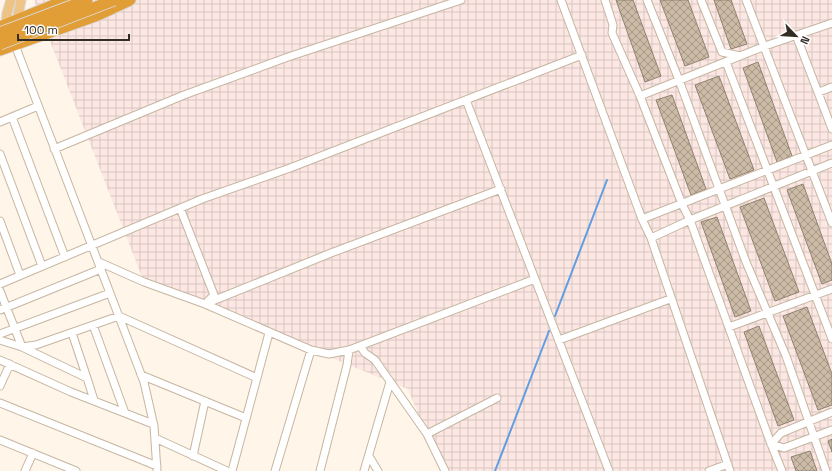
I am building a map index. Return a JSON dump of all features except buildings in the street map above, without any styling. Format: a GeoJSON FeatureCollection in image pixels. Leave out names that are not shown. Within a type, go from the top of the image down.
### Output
{"type":"FeatureCollection","features":[{"type":"Feature","properties":{"kind":"highway"},"geometry":{"type":"LineString","coordinates":[[2,28],[16,20],[66,0]]}},
{"type":"Feature","properties":{"kind":"highway"},"geometry":{"type":"LineString","coordinates":[[2,28],[87,0]]}},
{"type":"Feature","properties":{"kind":"highway"},"geometry":{"type":"LineString","coordinates":[[1,48],[114,0]]}},
{"type":"Feature","properties":{"kind":"highway"},"geometry":{"type":"LineString","coordinates":[[1,48],[15,45],[98,15],[130,0]]}},
{"type":"Feature","properties":{"kind":"main road"},"geometry":{"type":"LineString","coordinates":[[1,48],[2,28],[11,0]]}},
{"type":"Feature","properties":{"kind":"main road"},"geometry":{"type":"LineString","coordinates":[[15,45],[16,20],[21,0]]}},
{"type":"Feature","properties":{"kind":"street"},"geometry":{"type":"LineString","coordinates":[[54,149],[184,95],[288,58],[461,0]]}},
{"type":"Feature","properties":{"kind":"street"},"geometry":{"type":"LineString","coordinates":[[561,0],[642,219],[651,238],[670,299],[729,468],[709,471]]}},
{"type":"Feature","properties":{"kind":"street"},"geometry":{"type":"LineString","coordinates":[[605,0],[614,25],[612,33],[640,96],[682,204],[690,220],[770,444],[782,471]]}},
{"type":"Feature","properties":{"kind":"street"},"geometry":{"type":"LineString","coordinates":[[647,0],[809,420],[826,471]]}},
{"type":"Feature","properties":{"kind":"street"},"geometry":{"type":"LineString","coordinates":[[701,0],[722,52],[740,56]]}},
{"type":"Feature","properties":{"kind":"street"},"geometry":{"type":"LineString","coordinates":[[746,0],[766,46],[832,223]]}},
{"type":"Feature","properties":{"kind":"street"},"geometry":{"type":"LineString","coordinates":[[640,96],[740,56],[832,22]]}},
{"type":"Feature","properties":{"kind":"street"},"geometry":{"type":"LineString","coordinates":[[796,35],[832,128]]}},
{"type":"Feature","properties":{"kind":"street"},"geometry":{"type":"LineString","coordinates":[[0,403],[157,468],[153,424],[141,375],[15,45]]}},
{"type":"Feature","properties":{"kind":"street"},"geometry":{"type":"LineString","coordinates":[[0,284],[180,208],[290,168],[582,55]]}},
{"type":"Feature","properties":{"kind":"street"},"geometry":{"type":"LineString","coordinates":[[726,62],[832,339]]}},
{"type":"Feature","properties":{"kind":"street"},"geometry":{"type":"LineString","coordinates":[[818,92],[832,87]]}},
{"type":"Feature","properties":{"kind":"street"},"geometry":{"type":"LineString","coordinates":[[466,100],[609,471]]}},
{"type":"Feature","properties":{"kind":"street"},"geometry":{"type":"LineString","coordinates":[[0,122],[38,106]]}},
{"type":"Feature","properties":{"kind":"street"},"geometry":{"type":"LineString","coordinates":[[12,117],[65,257]]}},
{"type":"Feature","properties":{"kind":"street"},"geometry":{"type":"LineString","coordinates":[[642,219],[832,145]]}},
{"type":"Feature","properties":{"kind":"street"},"geometry":{"type":"LineString","coordinates":[[0,154],[42,266]]}},
{"type":"Feature","properties":{"kind":"street"},"geometry":{"type":"LineString","coordinates":[[651,238],[690,220],[832,163]]}},
{"type":"Feature","properties":{"kind":"street"},"geometry":{"type":"LineString","coordinates":[[205,304],[331,253],[501,189]]}},
{"type":"Feature","properties":{"kind":"street"},"geometry":{"type":"LineString","coordinates":[[180,208],[214,296],[205,304]]}},
{"type":"Feature","properties":{"kind":"street"},"geometry":{"type":"LineString","coordinates":[[0,221],[20,275]]}},
{"type":"Feature","properties":{"kind":"street"},"geometry":{"type":"LineString","coordinates":[[3,308],[100,266],[205,304],[311,350],[329,354],[360,346],[535,279]]}},
{"type":"Feature","properties":{"kind":"street"},"geometry":{"type":"LineString","coordinates":[[729,327],[768,314],[832,289]]}},
{"type":"Feature","properties":{"kind":"street"},"geometry":{"type":"LineString","coordinates":[[0,291],[3,308],[22,347]]}},
{"type":"Feature","properties":{"kind":"street"},"geometry":{"type":"LineString","coordinates":[[0,334],[110,293]]}},
{"type":"Feature","properties":{"kind":"street"},"geometry":{"type":"LineString","coordinates":[[559,340],[670,299]]}},
{"type":"Feature","properties":{"kind":"street"},"geometry":{"type":"LineString","coordinates":[[22,347],[36,345],[119,316],[257,378]]}},
{"type":"Feature","properties":{"kind":"street"},"geometry":{"type":"LineString","coordinates":[[93,325],[126,413]]}},
{"type":"Feature","properties":{"kind":"street"},"geometry":{"type":"LineString","coordinates":[[72,333],[94,400]]}},
{"type":"Feature","properties":{"kind":"street"},"geometry":{"type":"LineString","coordinates":[[232,471],[269,333]]}},
{"type":"Feature","properties":{"kind":"street"},"geometry":{"type":"LineString","coordinates":[[0,340],[22,347],[87,378]]}},
{"type":"Feature","properties":{"kind":"street"},"geometry":{"type":"LineString","coordinates":[[360,346],[365,353],[375,360],[427,434],[429,441],[445,471]]}},
{"type":"Feature","properties":{"kind":"street"},"geometry":{"type":"LineString","coordinates":[[275,471],[311,350]]}},
{"type":"Feature","properties":{"kind":"street"},"geometry":{"type":"LineString","coordinates":[[320,471],[347,365],[349,350]]}},
{"type":"Feature","properties":{"kind":"street"},"geometry":{"type":"LineString","coordinates":[[0,360],[153,424]]}},
{"type":"Feature","properties":{"kind":"street"},"geometry":{"type":"LineString","coordinates":[[0,386],[10,364]]}},
{"type":"Feature","properties":{"kind":"street"},"geometry":{"type":"LineString","coordinates":[[141,375],[246,418]]}},
{"type":"Feature","properties":{"kind":"street"},"geometry":{"type":"LineString","coordinates":[[364,471],[390,382]]}},
{"type":"Feature","properties":{"kind":"street"},"geometry":{"type":"LineString","coordinates":[[427,434],[497,398]]}},
{"type":"Feature","properties":{"kind":"street"},"geometry":{"type":"LineString","coordinates":[[193,456],[206,401]]}},
{"type":"Feature","properties":{"kind":"street"},"geometry":{"type":"LineString","coordinates":[[770,444],[781,433],[809,420],[832,412]]}},
{"type":"Feature","properties":{"kind":"street"},"geometry":{"type":"LineString","coordinates":[[770,444],[784,448],[832,430]]}},
{"type":"Feature","properties":{"kind":"street"},"geometry":{"type":"LineString","coordinates":[[155,438],[227,471]]}},
{"type":"Feature","properties":{"kind":"street"},"geometry":{"type":"LineString","coordinates":[[0,440],[76,471]]}},
{"type":"Feature","properties":{"kind":"street"},"geometry":{"type":"LineString","coordinates":[[25,471],[33,453]]}},
{"type":"Feature","properties":{"kind":"street"},"geometry":{"type":"LineString","coordinates":[[369,456],[378,471]]}},
{"type":"Feature","properties":{"kind":"shaded area"},"geometry":{"type":"Polygon","coordinates":[[[34,0],[832,0],[832,471],[442,471],[408,389],[144,282],[34,0]]]}},
{"type":"Feature","properties":{"kind":"waterway"},"geometry":{"type":"LineString","coordinates":[[555,316],[607,180]]}},
{"type":"Feature","properties":{"kind":"waterway"},"geometry":{"type":"LineString","coordinates":[[495,471],[549,331]]}}]}
